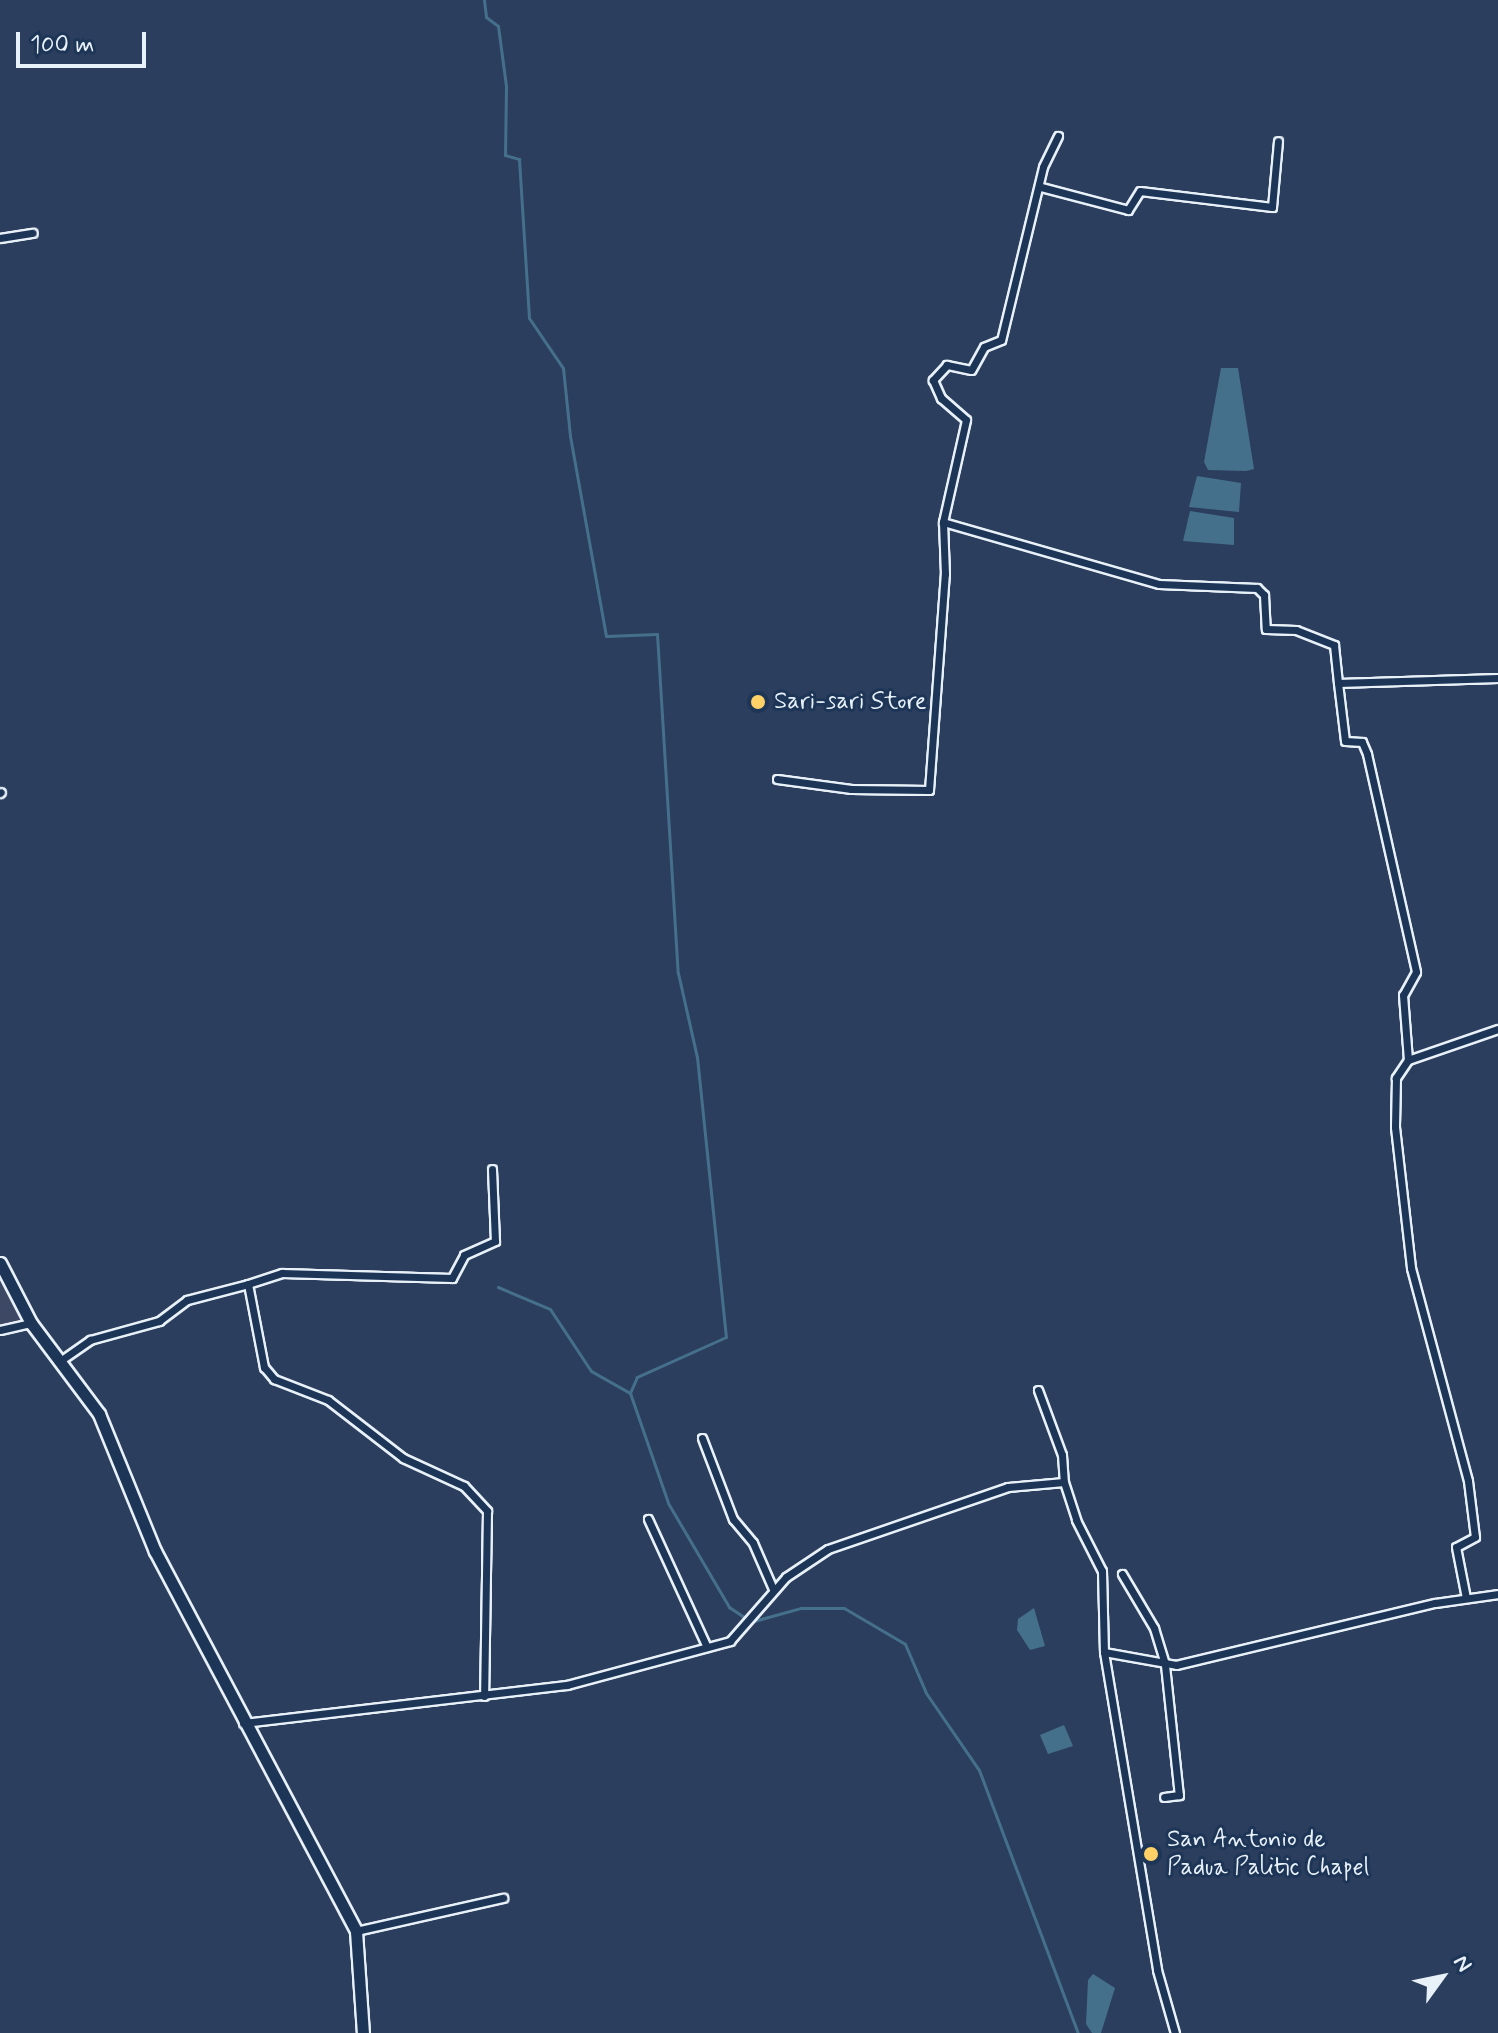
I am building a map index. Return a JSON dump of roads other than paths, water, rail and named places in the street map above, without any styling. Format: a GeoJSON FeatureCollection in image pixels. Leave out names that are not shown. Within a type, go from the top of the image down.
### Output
{"type":"FeatureCollection","features":[{"type":"Feature","properties":{"kind":"street"},"geometry":{"type":"LineString","coordinates":[[777,779],[851,789],[929,790],[945,574],[943,522],[966,420],[941,398],[933,380],[947,365],[971,370],[984,347],[1001,340],[1041,187],[1043,167],[1058,136]]}},
{"type":"Feature","properties":{"kind":"street"},"geometry":{"type":"LineString","coordinates":[[1041,187],[1128,210],[1140,191],[1272,207],[1278,141]]}},
{"type":"Feature","properties":{"kind":"street"},"geometry":{"type":"LineString","coordinates":[[0,238],[33,233]]}},
{"type":"Feature","properties":{"kind":"street"},"geometry":{"type":"LineString","coordinates":[[943,522],[1159,584],[1257,588],[1264,595],[1266,629],[1296,630],[1334,645],[1345,741],[1362,742],[1367,754],[1416,972],[1403,995],[1408,1060]]}},
{"type":"Feature","properties":{"kind":"street"},"geometry":{"type":"LineString","coordinates":[[1338,683],[1498,678]]}},
{"type":"Feature","properties":{"kind":"street"},"geometry":{"type":"LineString","coordinates":[[1466,1598],[1456,1547],[1475,1537],[1468,1481],[1449,1425],[1405,1231],[1395,1127],[1396,1078],[1408,1060],[1498,1029]]}},
{"type":"Feature","properties":{"kind":"street"},"geometry":{"type":"LineString","coordinates":[[60,1361],[90,1340],[159,1321],[187,1300],[282,1273],[452,1278],[464,1255],[495,1241],[492,1169]]}},
{"type":"Feature","properties":{"kind":"street"},"geometry":{"type":"LineString","coordinates":[[0,1263],[31,1323],[99,1414],[155,1551],[243,1723],[356,1931],[363,2033]]}},
{"type":"Feature","properties":{"kind":"street"},"geometry":{"type":"LineString","coordinates":[[248,1284],[264,1367],[274,1379],[328,1400],[396,1454],[464,1486],[487,1511],[484,1696]]}},
{"type":"Feature","properties":{"kind":"street"},"geometry":{"type":"LineString","coordinates":[[0,1330],[31,1323]]}},
{"type":"Feature","properties":{"kind":"street"},"geometry":{"type":"LineString","coordinates":[[1038,1390],[1062,1455],[1064,1482],[1102,1571],[1104,1652],[1157,1970],[1175,2033]]}},
{"type":"Feature","properties":{"kind":"street"},"geometry":{"type":"LineString","coordinates":[[702,1438],[733,1519],[753,1543],[773,1589]]}},
{"type":"Feature","properties":{"kind":"street"},"geometry":{"type":"LineString","coordinates":[[243,1723],[567,1685],[707,1647],[741,1634],[773,1589],[828,1549],[1008,1487],[1064,1482]]}},
{"type":"Feature","properties":{"kind":"street"},"geometry":{"type":"LineString","coordinates":[[648,1519],[707,1647]]}},
{"type":"Feature","properties":{"kind":"street"},"geometry":{"type":"LineString","coordinates":[[1122,1574],[1154,1628],[1162,1665],[1179,1795],[1164,1797]]}},
{"type":"Feature","properties":{"kind":"street"},"geometry":{"type":"LineString","coordinates":[[1104,1652],[1162,1665],[1466,1598],[1498,1594]]}},
{"type":"Feature","properties":{"kind":"street"},"geometry":{"type":"LineString","coordinates":[[356,1931],[503,1898]]}},
{"type":"Feature","properties":{"kind":"waterway"},"geometry":{"type":"LineString","coordinates":[[484,0],[486,17],[498,26],[506,86],[505,155],[519,159],[529,318],[563,368],[570,436],[606,636],[657,634],[678,973],[697,1057],[726,1337],[637,1377],[630,1393],[668,1503],[729,1607],[744,1617]]}},
{"type":"Feature","properties":{"kind":"waterway"},"geometry":{"type":"LineString","coordinates":[[498,1287],[550,1309],[591,1371],[630,1393]]}},
{"type":"Feature","properties":{"kind":"waterway"},"geometry":{"type":"LineString","coordinates":[[754,1621],[801,1608],[844,1608],[905,1644],[926,1693],[979,1770],[1078,2033]]}},
{"type":"Feature","properties":{"kind":"place","name":"Sari-sari Store"},"geometry":{"type":"Point","coordinates":[758,702]}},
{"type":"Feature","properties":{"kind":"place","name":"San Antonio de Padua Palitic Chapel"},"geometry":{"type":"Point","coordinates":[1151,1854]}}]}
